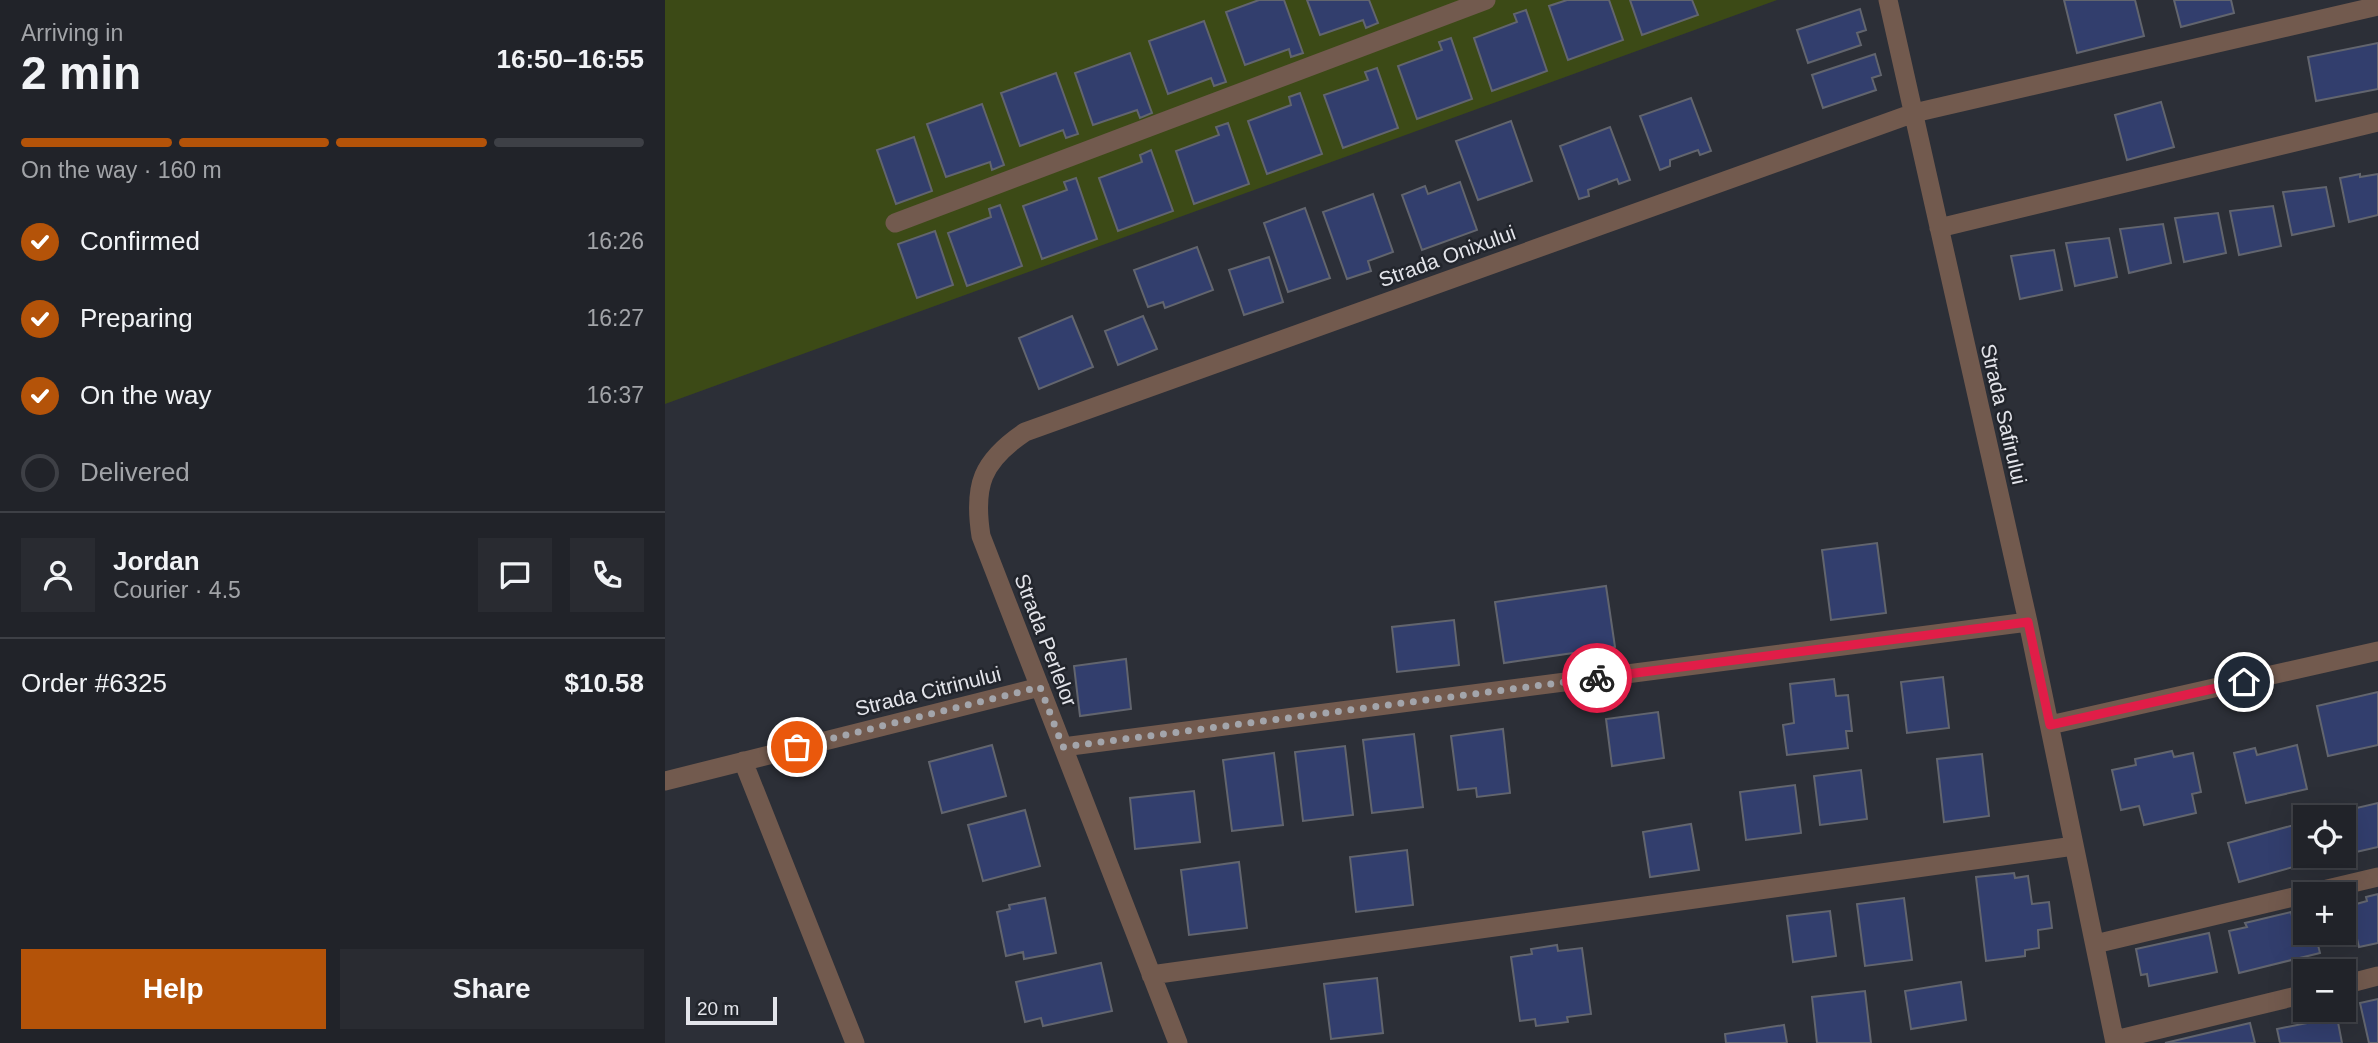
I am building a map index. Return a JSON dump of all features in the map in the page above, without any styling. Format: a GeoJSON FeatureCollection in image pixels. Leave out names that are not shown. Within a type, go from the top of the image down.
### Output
{"type":"FeatureCollection","features":[{"type":"Feature","properties":{"kind":"street"},"geometry":{"type":"LineString","coordinates":[[895,223],[1486,0]]}},
{"type":"Feature","properties":{"kind":"street","name":"Strada Safirului"},"geometry":{"type":"LineString","coordinates":[[1888,0],[2028,622],[2115,1042]]}},
{"type":"Feature","properties":{"kind":"street"},"geometry":{"type":"LineString","coordinates":[[1914,113],[2378,6]]}},
{"type":"Feature","properties":{"kind":"street","name":"Strada Onixului"},"geometry":{"type":"LineString","coordinates":[[999,449],[1025,432],[1914,113]]}},
{"type":"Feature","properties":{"kind":"street"},"geometry":{"type":"LineString","coordinates":[[1939,228],[2378,121]]}},
{"type":"Feature","properties":{"kind":"street","name":"Strada Perlelor"},"geometry":{"type":"LineString","coordinates":[[999,449],[983,476],[977,506],[981,536],[1178,1043]]}},
{"type":"Feature","properties":{"kind":"street"},"geometry":{"type":"LineString","coordinates":[[1063,747],[2028,622]]}},
{"type":"Feature","properties":{"kind":"street"},"geometry":{"type":"LineString","coordinates":[[2050,725],[2378,651]]}},
{"type":"Feature","properties":{"kind":"street","name":"Strada Citrinului"},"geometry":{"type":"LineString","coordinates":[[665,781],[1040,687]]}},
{"type":"Feature","properties":{"kind":"street"},"geometry":{"type":"LineString","coordinates":[[743,761],[855,1043]]}},
{"type":"Feature","properties":{"kind":"street"},"geometry":{"type":"LineString","coordinates":[[1151,975],[2074,846]]}},
{"type":"Feature","properties":{"kind":"street"},"geometry":{"type":"LineString","coordinates":[[2095,944],[2378,877]]}},
{"type":"Feature","properties":{"kind":"street"},"geometry":{"type":"LineString","coordinates":[[2356,982],[2378,976]]}},
{"type":"Feature","properties":{"kind":"street"},"geometry":{"type":"LineString","coordinates":[[2115,1042],[2293,997]]}},
{"type":"Feature","properties":{"kind":"green space"},"geometry":{"type":"Polygon","coordinates":[[[665,0],[1777,0],[665,404],[665,0]]]}},
{"type":"Feature","properties":{"kind":"building"},"geometry":{"type":"Polygon","coordinates":[[[1259,0],[1284,0],[1303,53],[1291,57],[1289,49],[1245,65],[1226,12],[1259,0]]]}},
{"type":"Feature","properties":{"kind":"building"},"geometry":{"type":"Polygon","coordinates":[[[1307,0],[1369,0],[1378,23],[1366,28],[1363,20],[1320,35],[1307,0]]]}},
{"type":"Feature","properties":{"kind":"building"},"geometry":{"type":"Polygon","coordinates":[[[1567,0],[1609,0],[1623,40],[1568,60],[1549,6],[1567,0]]]}},
{"type":"Feature","properties":{"kind":"building"},"geometry":{"type":"Polygon","coordinates":[[[1630,0],[1692,0],[1698,15],[1642,35],[1630,0]]]}},
{"type":"Feature","properties":{"kind":"building"},"geometry":{"type":"Polygon","coordinates":[[[2064,0],[2135,0],[2144,36],[2077,53],[2064,0]]]}},
{"type":"Feature","properties":{"kind":"building"},"geometry":{"type":"Polygon","coordinates":[[[2174,0],[2231,0],[2234,13],[2181,27],[2174,0]]]}},
{"type":"Feature","properties":{"kind":"building"},"geometry":{"type":"Polygon","coordinates":[[[1860,9],[1866,30],[1857,33],[1861,45],[1808,63],[1797,30],[1860,9]]]}},
{"type":"Feature","properties":{"kind":"building"},"geometry":{"type":"Polygon","coordinates":[[[1526,10],[1547,71],[1492,91],[1474,38],[1517,22],[1514,14],[1526,10]]]}},
{"type":"Feature","properties":{"kind":"building"},"geometry":{"type":"Polygon","coordinates":[[[1204,21],[1226,82],[1214,86],[1211,78],[1168,94],[1149,41],[1204,21]]]}},
{"type":"Feature","properties":{"kind":"building"},"geometry":{"type":"Polygon","coordinates":[[[1451,38],[1472,99],[1417,119],[1398,66],[1442,50],[1439,42],[1451,38]]]}},
{"type":"Feature","properties":{"kind":"building"},"geometry":{"type":"Polygon","coordinates":[[[2378,43],[2378,89],[2316,101],[2308,57],[2378,43]]]}},
{"type":"Feature","properties":{"kind":"building"},"geometry":{"type":"Polygon","coordinates":[[[1130,53],[1152,113],[1140,118],[1137,110],[1093,125],[1075,73],[1130,53]]]}},
{"type":"Feature","properties":{"kind":"building"},"geometry":{"type":"Polygon","coordinates":[[[1875,54],[1881,75],[1872,78],[1876,90],[1823,108],[1812,75],[1875,54]]]}},
{"type":"Feature","properties":{"kind":"building"},"geometry":{"type":"Polygon","coordinates":[[[1377,68],[1398,128],[1343,148],[1324,95],[1368,80],[1365,72],[1377,68]]]}},
{"type":"Feature","properties":{"kind":"building"},"geometry":{"type":"Polygon","coordinates":[[[1056,73],[1078,134],[1066,138],[1063,130],[1020,146],[1001,93],[1056,73]]]}},
{"type":"Feature","properties":{"kind":"building"},"geometry":{"type":"Polygon","coordinates":[[[1300,93],[1322,154],[1267,174],[1248,121],[1291,105],[1289,97],[1300,93]]]}},
{"type":"Feature","properties":{"kind":"building"},"geometry":{"type":"Polygon","coordinates":[[[1691,98],[1711,151],[1700,155],[1698,150],[1670,160],[1670,166],[1660,170],[1640,116],[1691,98]]]}},
{"type":"Feature","properties":{"kind":"building"},"geometry":{"type":"Polygon","coordinates":[[[2161,102],[2174,147],[2127,160],[2115,115],[2161,102]]]}},
{"type":"Feature","properties":{"kind":"building"},"geometry":{"type":"Polygon","coordinates":[[[982,104],[1004,165],[992,170],[990,162],[946,177],[927,124],[982,104]]]}},
{"type":"Feature","properties":{"kind":"building"},"geometry":{"type":"Polygon","coordinates":[[[1511,121],[1532,181],[1478,200],[1456,141],[1511,121]]]}},
{"type":"Feature","properties":{"kind":"building"},"geometry":{"type":"Polygon","coordinates":[[[1228,123],[1249,184],[1194,204],[1176,151],[1219,135],[1216,127],[1228,123]]]}},
{"type":"Feature","properties":{"kind":"building"},"geometry":{"type":"Polygon","coordinates":[[[1610,127],[1630,180],[1619,184],[1617,179],[1588,190],[1589,196],[1579,199],[1560,146],[1610,127]]]}},
{"type":"Feature","properties":{"kind":"building"},"geometry":{"type":"Polygon","coordinates":[[[914,137],[932,191],[896,204],[877,150],[914,137]]]}},
{"type":"Feature","properties":{"kind":"building"},"geometry":{"type":"Polygon","coordinates":[[[1151,150],[1173,211],[1118,231],[1099,178],[1142,162],[1140,155],[1151,150]]]}},
{"type":"Feature","properties":{"kind":"building"},"geometry":{"type":"Polygon","coordinates":[[[2360,174],[2360,177],[2378,174],[2378,215],[2349,222],[2340,178],[2360,174]]]}},
{"type":"Feature","properties":{"kind":"building"},"geometry":{"type":"Polygon","coordinates":[[[1076,178],[1097,239],[1042,259],[1023,206],[1067,190],[1064,182],[1076,178]]]}},
{"type":"Feature","properties":{"kind":"building"},"geometry":{"type":"Polygon","coordinates":[[[1460,182],[1477,230],[1422,250],[1402,195],[1425,186],[1428,194],[1460,182]]]}},
{"type":"Feature","properties":{"kind":"building"},"geometry":{"type":"Polygon","coordinates":[[[2326,187],[2334,226],[2292,235],[2283,192],[2326,187]]]}},
{"type":"Feature","properties":{"kind":"building"},"geometry":{"type":"Polygon","coordinates":[[[1373,194],[1393,252],[1368,261],[1371,271],[1347,279],[1323,212],[1373,194]]]}},
{"type":"Feature","properties":{"kind":"building"},"geometry":{"type":"Polygon","coordinates":[[[1000,205],[1022,266],[967,286],[948,233],[991,217],[989,209],[1000,205]]]}},
{"type":"Feature","properties":{"kind":"building"},"geometry":{"type":"Polygon","coordinates":[[[2273,206],[2281,246],[2239,255],[2230,211],[2273,206]]]}},
{"type":"Feature","properties":{"kind":"building"},"geometry":{"type":"Polygon","coordinates":[[[1305,208],[1330,278],[1288,292],[1264,223],[1305,208]]]}},
{"type":"Feature","properties":{"kind":"building"},"geometry":{"type":"Polygon","coordinates":[[[2218,213],[2226,253],[2184,262],[2175,218],[2218,213]]]}},
{"type":"Feature","properties":{"kind":"building"},"geometry":{"type":"Polygon","coordinates":[[[2163,224],[2171,263],[2129,273],[2120,229],[2163,224]]]}},
{"type":"Feature","properties":{"kind":"building"},"geometry":{"type":"Polygon","coordinates":[[[935,231],[953,285],[917,298],[898,244],[935,231]]]}},
{"type":"Feature","properties":{"kind":"building"},"geometry":{"type":"Polygon","coordinates":[[[2109,238],[2117,277],[2075,286],[2066,243],[2109,238]]]}},
{"type":"Feature","properties":{"kind":"building"},"geometry":{"type":"Polygon","coordinates":[[[1197,247],[1213,290],[1165,308],[1163,302],[1148,307],[1134,270],[1197,247]]]}},
{"type":"Feature","properties":{"kind":"building"},"geometry":{"type":"Polygon","coordinates":[[[2054,250],[2062,290],[2020,299],[2011,256],[2054,250]]]}},
{"type":"Feature","properties":{"kind":"building"},"geometry":{"type":"Polygon","coordinates":[[[1269,257],[1283,302],[1244,315],[1229,270],[1269,257]]]}},
{"type":"Feature","properties":{"kind":"building"},"geometry":{"type":"Polygon","coordinates":[[[1072,316],[1093,367],[1039,389],[1019,338],[1072,316]]]}},
{"type":"Feature","properties":{"kind":"building"},"geometry":{"type":"Polygon","coordinates":[[[1143,316],[1157,349],[1118,365],[1105,331],[1143,316]]]}},
{"type":"Feature","properties":{"kind":"building"},"geometry":{"type":"Polygon","coordinates":[[[1877,543],[1886,613],[1831,620],[1822,550],[1877,543]]]}},
{"type":"Feature","properties":{"kind":"building"},"geometry":{"type":"Polygon","coordinates":[[[1606,586],[1615,647],[1504,663],[1495,602],[1606,586]]]}},
{"type":"Feature","properties":{"kind":"building"},"geometry":{"type":"Polygon","coordinates":[[[1454,620],[1459,665],[1397,672],[1392,627],[1454,620]]]}},
{"type":"Feature","properties":{"kind":"building"},"geometry":{"type":"Polygon","coordinates":[[[1126,659],[1131,709],[1080,716],[1074,666],[1126,659]]]}},
{"type":"Feature","properties":{"kind":"building"},"geometry":{"type":"Polygon","coordinates":[[[1943,677],[1949,728],[1907,733],[1901,682],[1943,677]]]}},
{"type":"Feature","properties":{"kind":"building"},"geometry":{"type":"Polygon","coordinates":[[[1834,679],[1836,696],[1848,695],[1852,731],[1846,731],[1848,748],[1787,755],[1783,725],[1794,723],[1790,684],[1834,679]]]}},
{"type":"Feature","properties":{"kind":"building"},"geometry":{"type":"Polygon","coordinates":[[[2378,692],[2378,745],[2328,756],[2317,706],[2378,692]]]}},
{"type":"Feature","properties":{"kind":"building"},"geometry":{"type":"Polygon","coordinates":[[[1658,712],[1664,758],[1612,766],[1606,719],[1658,712]]]}},
{"type":"Feature","properties":{"kind":"building"},"geometry":{"type":"Polygon","coordinates":[[[1503,729],[1510,793],[1477,797],[1476,788],[1458,790],[1451,736],[1503,729]]]}},
{"type":"Feature","properties":{"kind":"building"},"geometry":{"type":"Polygon","coordinates":[[[1414,734],[1423,807],[1372,813],[1363,740],[1414,734]]]}},
{"type":"Feature","properties":{"kind":"building"},"geometry":{"type":"Polygon","coordinates":[[[992,745],[1006,796],[942,813],[929,762],[992,745]]]}},
{"type":"Feature","properties":{"kind":"building"},"geometry":{"type":"Polygon","coordinates":[[[2297,745],[2307,789],[2246,803],[2234,753],[2255,748],[2257,755],[2297,745]]]}},
{"type":"Feature","properties":{"kind":"building"},"geometry":{"type":"Polygon","coordinates":[[[1345,746],[1353,815],[1303,821],[1295,752],[1345,746]]]}},
{"type":"Feature","properties":{"kind":"building"},"geometry":{"type":"Polygon","coordinates":[[[2172,751],[2174,757],[2193,753],[2201,792],[2192,794],[2196,813],[2144,825],[2139,806],[2121,810],[2112,770],[2136,765],[2135,759],[2172,751]]]}},
{"type":"Feature","properties":{"kind":"building"},"geometry":{"type":"Polygon","coordinates":[[[1274,753],[1283,825],[1232,831],[1223,760],[1274,753]]]}},
{"type":"Feature","properties":{"kind":"building"},"geometry":{"type":"Polygon","coordinates":[[[1982,754],[1989,816],[1944,822],[1937,759],[1982,754]]]}},
{"type":"Feature","properties":{"kind":"building"},"geometry":{"type":"Polygon","coordinates":[[[1861,770],[1867,819],[1820,825],[1814,776],[1861,770]]]}},
{"type":"Feature","properties":{"kind":"building"},"geometry":{"type":"Polygon","coordinates":[[[1795,785],[1801,833],[1746,840],[1740,792],[1795,785]]]}},
{"type":"Feature","properties":{"kind":"building"},"geometry":{"type":"Polygon","coordinates":[[[1194,791],[1200,842],[1135,849],[1130,798],[1194,791]]]}},
{"type":"Feature","properties":{"kind":"building"},"geometry":{"type":"Polygon","coordinates":[[[2378,803],[2378,847],[2356,852],[2356,808],[2378,803]]]}},
{"type":"Feature","properties":{"kind":"building"},"geometry":{"type":"Polygon","coordinates":[[[1025,810],[1040,866],[983,881],[968,825],[1025,810]]]}},
{"type":"Feature","properties":{"kind":"building"},"geometry":{"type":"Polygon","coordinates":[[[1691,824],[1699,870],[1650,877],[1643,832],[1691,824]]]}},
{"type":"Feature","properties":{"kind":"building"},"geometry":{"type":"Polygon","coordinates":[[[2293,825],[2293,867],[2239,882],[2228,843],[2293,825]]]}},
{"type":"Feature","properties":{"kind":"building"},"geometry":{"type":"Polygon","coordinates":[[[1407,850],[1413,905],[1356,912],[1350,857],[1407,850]]]}},
{"type":"Feature","properties":{"kind":"building"},"geometry":{"type":"Polygon","coordinates":[[[1239,862],[1247,928],[1189,935],[1181,870],[1239,862]]]}},
{"type":"Feature","properties":{"kind":"building"},"geometry":{"type":"Polygon","coordinates":[[[2014,873],[2015,878],[2028,876],[2032,904],[2049,902],[2052,928],[2038,930],[2039,948],[2025,950],[2025,956],[1986,961],[1976,877],[2014,873]]]}},
{"type":"Feature","properties":{"kind":"building"},"geometry":{"type":"Polygon","coordinates":[[[2378,894],[2378,943],[2359,947],[2356,935],[2356,904],[2367,901],[2366,897],[2378,894]]]}},
{"type":"Feature","properties":{"kind":"building"},"geometry":{"type":"Polygon","coordinates":[[[1045,898],[1056,953],[1024,959],[1023,952],[1006,956],[997,912],[1010,909],[1009,905],[1045,898]]]}},
{"type":"Feature","properties":{"kind":"building"},"geometry":{"type":"Polygon","coordinates":[[[1904,898],[1912,960],[1865,966],[1857,904],[1904,898]]]}},
{"type":"Feature","properties":{"kind":"building"},"geometry":{"type":"Polygon","coordinates":[[[1830,911],[1836,956],[1793,962],[1787,916],[1830,911]]]}},
{"type":"Feature","properties":{"kind":"building"},"geometry":{"type":"Polygon","coordinates":[[[2291,912],[2293,945],[2318,945],[2320,953],[2239,973],[2229,931],[2247,927],[2245,923],[2291,912]]]}},
{"type":"Feature","properties":{"kind":"building"},"geometry":{"type":"Polygon","coordinates":[[[2209,933],[2217,972],[2149,986],[2147,974],[2141,975],[2136,949],[2209,933]]]}},
{"type":"Feature","properties":{"kind":"building"},"geometry":{"type":"Polygon","coordinates":[[[1557,945],[1558,951],[1582,948],[1591,1014],[1567,1017],[1568,1022],[1536,1026],[1535,1019],[1520,1021],[1511,957],[1532,954],[1531,949],[1557,945]]]}},
{"type":"Feature","properties":{"kind":"building"},"geometry":{"type":"Polygon","coordinates":[[[1101,963],[1112,1011],[1043,1026],[1041,1018],[1025,1022],[1016,982],[1101,963]]]}},
{"type":"Feature","properties":{"kind":"building"},"geometry":{"type":"Polygon","coordinates":[[[1377,978],[1383,1033],[1331,1039],[1324,984],[1377,978]]]}},
{"type":"Feature","properties":{"kind":"building"},"geometry":{"type":"Polygon","coordinates":[[[1961,982],[1966,1020],[1911,1029],[1905,991],[1961,982]]]}},
{"type":"Feature","properties":{"kind":"building"},"geometry":{"type":"Polygon","coordinates":[[[1865,991],[1871,1043],[1817,1043],[1812,997],[1865,991]]]}},
{"type":"Feature","properties":{"kind":"building"},"geometry":{"type":"Polygon","coordinates":[[[2378,999],[2378,1043],[2369,1043],[2360,1003],[2378,999]]]}},
{"type":"Feature","properties":{"kind":"building"},"geometry":{"type":"Polygon","coordinates":[[[2312,1022],[2338,1022],[2342,1043],[2280,1043],[2277,1029],[2312,1022]]]}},
{"type":"Feature","properties":{"kind":"building"},"geometry":{"type":"Polygon","coordinates":[[[2250,1023],[2255,1043],[2165,1043],[2250,1023]]]}},
{"type":"Feature","properties":{"kind":"building"},"geometry":{"type":"Polygon","coordinates":[[[1784,1025],[1787,1043],[1726,1043],[1725,1034],[1784,1025]]]}},
{"type":"Feature","properties":{"kind":"way so far"},"geometry":{"type":"LineString","coordinates":[[797,747],[1040,687],[1063,747],[1597,678]]}},
{"type":"Feature","properties":{"kind":"route"},"geometry":{"type":"LineString","coordinates":[[1597,678],[2028,622],[2050,725],[2244,682]]}}]}
